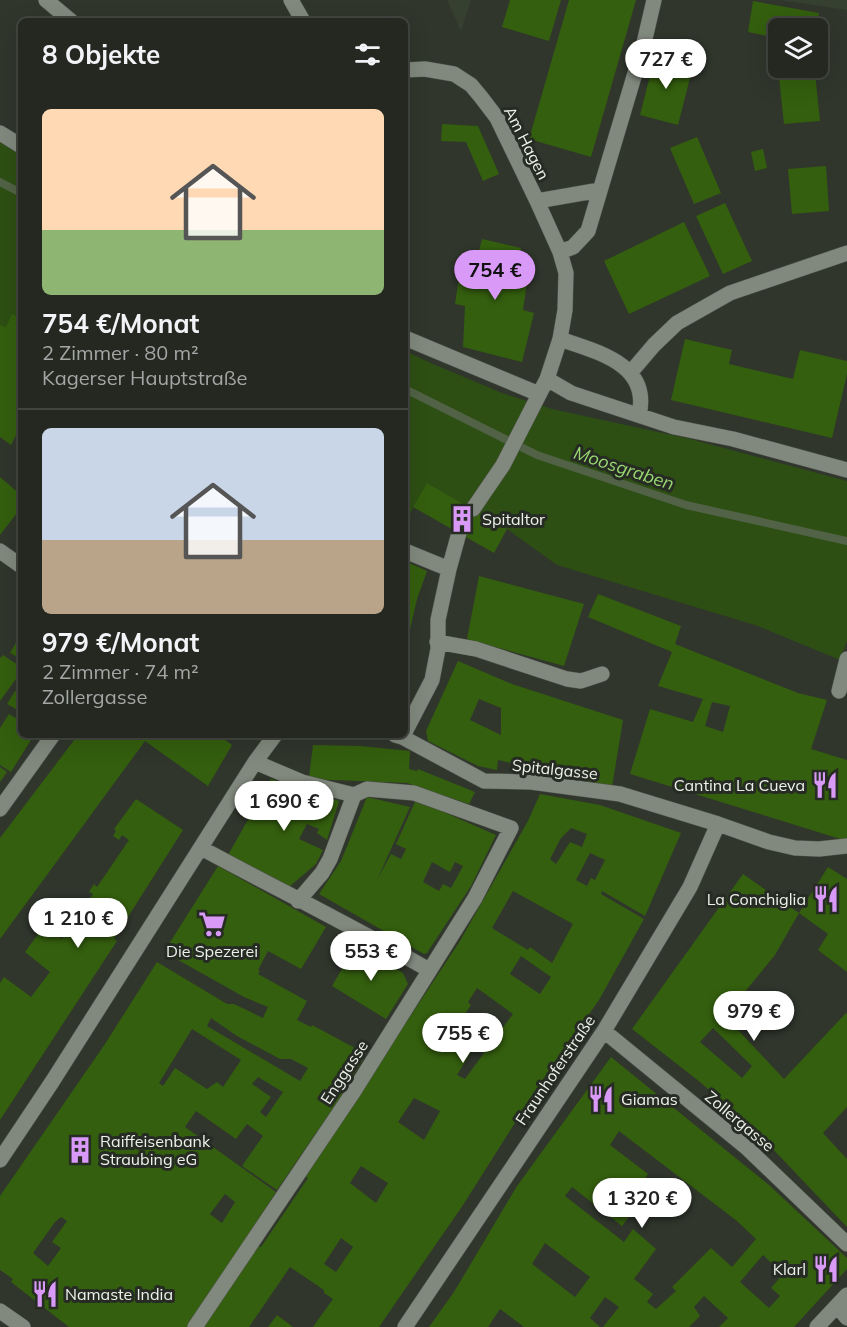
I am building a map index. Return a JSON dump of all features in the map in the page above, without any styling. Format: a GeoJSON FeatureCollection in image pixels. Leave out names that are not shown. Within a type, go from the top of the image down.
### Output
{"type":"FeatureCollection","features":[{"type":"Feature","properties":{"kind":"street"},"geometry":{"type":"LineString","coordinates":[[46,0],[67,18]]}},
{"type":"Feature","properties":{"kind":"street"},"geometry":{"type":"LineString","coordinates":[[291,0],[301,18]]}},
{"type":"Feature","properties":{"kind":"street"},"geometry":{"type":"LineString","coordinates":[[560,252],[573,247],[588,231],[644,43],[654,0]]}},
{"type":"Feature","properties":{"kind":"street","name":"Am Hagen"},"geometry":{"type":"LineString","coordinates":[[408,70],[425,69],[454,74],[471,85],[496,118],[537,201],[560,252],[566,273],[565,310],[560,339],[547,379],[524,428],[503,465],[473,509]]}},
{"type":"Feature","properties":{"kind":"street"},"geometry":{"type":"LineString","coordinates":[[0,133],[18,144]]}},
{"type":"Feature","properties":{"kind":"street"},"geometry":{"type":"LineString","coordinates":[[537,201],[600,190]]}},
{"type":"Feature","properties":{"kind":"street"},"geometry":{"type":"LineString","coordinates":[[631,372],[677,323],[730,292],[847,253]]}},
{"type":"Feature","properties":{"kind":"street"},"geometry":{"type":"LineString","coordinates":[[408,328],[423,346]]}},
{"type":"Feature","properties":{"kind":"street"},"geometry":{"type":"LineString","coordinates":[[408,339],[539,394]]}},
{"type":"Feature","properties":{"kind":"street"},"geometry":{"type":"LineString","coordinates":[[560,339],[599,353],[631,372],[639,385],[642,402],[639,415]]}},
{"type":"Feature","properties":{"kind":"street"},"geometry":{"type":"LineString","coordinates":[[547,379],[571,393],[674,428],[733,439],[847,470]]}},
{"type":"Feature","properties":{"kind":"street"},"geometry":{"type":"LineString","coordinates":[[408,723],[432,680],[438,620],[459,533]]}},
{"type":"Feature","properties":{"kind":"street"},"geometry":{"type":"LineString","coordinates":[[0,550],[18,564]]}},
{"type":"Feature","properties":{"kind":"street"},"geometry":{"type":"LineString","coordinates":[[408,552],[449,569]]}},
{"type":"Feature","properties":{"kind":"street"},"geometry":{"type":"LineString","coordinates":[[437,642],[476,649],[567,679],[581,681],[602,674]]}},
{"type":"Feature","properties":{"kind":"street"},"geometry":{"type":"LineString","coordinates":[[839,691],[847,659]]}},
{"type":"Feature","properties":{"kind":"street"},"geometry":{"type":"LineString","coordinates":[[0,809],[51,738]]}},
{"type":"Feature","properties":{"kind":"street"},"geometry":{"type":"LineString","coordinates":[[0,1160],[255,762],[273,738]]}},
{"type":"Feature","properties":{"kind":"street","name":"Spitalgasse"},"geometry":{"type":"LineString","coordinates":[[406,738],[484,781],[531,782],[620,794],[769,842],[795,848],[819,849],[847,846]]}},
{"type":"Feature","properties":{"kind":"street"},"geometry":{"type":"LineString","coordinates":[[255,762],[302,782],[354,795],[330,859],[322,873],[298,901]]}},
{"type":"Feature","properties":{"kind":"street","name":"Enggasse"},"geometry":{"type":"LineString","coordinates":[[195,1327],[354,1091],[475,898],[511,828],[414,793],[367,789],[360,790],[354,795]]}},
{"type":"Feature","properties":{"kind":"street","name":"Fraunhoferstraße"},"geometry":{"type":"LineString","coordinates":[[405,1327],[604,1031],[690,887],[718,824]]}},
{"type":"Feature","properties":{"kind":"street"},"geometry":{"type":"LineString","coordinates":[[201,848],[298,901],[348,924],[429,970]]}},
{"type":"Feature","properties":{"kind":"street","name":"Zollergasse"},"geometry":{"type":"LineString","coordinates":[[604,1031],[747,1148],[847,1244]]}},
{"type":"Feature","properties":{"kind":"street"},"geometry":{"type":"LineString","coordinates":[[817,1327],[844,1306]]}},
{"type":"Feature","properties":{"kind":"street"},"geometry":{"type":"LineString","coordinates":[[0,1311],[23,1327]]}},
{"type":"Feature","properties":{"kind":"shaded area"},"geometry":{"type":"Polygon","coordinates":[[[447,0],[471,0],[461,31],[447,0]]]}},
{"type":"Feature","properties":{"kind":"shaded area"},"geometry":{"type":"Polygon","coordinates":[[[780,0],[847,0],[847,10],[780,0]]]}},
{"type":"Feature","properties":{"kind":"green space"},"geometry":{"type":"Polygon","coordinates":[[[0,142],[18,152],[18,321],[6,327],[0,325],[0,142]]]}},
{"type":"Feature","properties":{"kind":"green space"},"geometry":{"type":"Polygon","coordinates":[[[408,352],[502,393],[552,409],[690,439],[847,481],[847,641],[840,660],[758,626],[557,565],[507,529],[427,483],[410,514],[408,513],[408,352]]]}},
{"type":"Feature","properties":{"kind":"building"},"geometry":{"type":"Polygon","coordinates":[[[510,0],[561,0],[549,41],[502,27],[510,0]]]}},
{"type":"Feature","properties":{"kind":"building"},"geometry":{"type":"Polygon","coordinates":[[[569,0],[636,0],[591,157],[529,139],[569,0]]]}},
{"type":"Feature","properties":{"kind":"building"},"geometry":{"type":"Polygon","coordinates":[[[753,1],[819,13],[818,18],[768,18],[768,36],[748,32],[753,1]]]}},
{"type":"Feature","properties":{"kind":"building"},"geometry":{"type":"Polygon","coordinates":[[[655,56],[693,66],[678,125],[640,115],[655,56]]]}},
{"type":"Feature","properties":{"kind":"building"},"geometry":{"type":"Polygon","coordinates":[[[779,78],[816,78],[820,121],[784,124],[779,78]]]}},
{"type":"Feature","properties":{"kind":"building"},"geometry":{"type":"Polygon","coordinates":[[[442,124],[478,126],[499,174],[483,181],[466,142],[441,141],[442,124]]]}},
{"type":"Feature","properties":{"kind":"building"},"geometry":{"type":"Polygon","coordinates":[[[697,137],[721,193],[694,204],[670,148],[697,137]]]}},
{"type":"Feature","properties":{"kind":"building"},"geometry":{"type":"Polygon","coordinates":[[[763,149],[767,168],[755,171],[751,152],[763,149]]]}},
{"type":"Feature","properties":{"kind":"building"},"geometry":{"type":"Polygon","coordinates":[[[826,166],[829,211],[792,214],[788,169],[826,166]]]}},
{"type":"Feature","properties":{"kind":"building"},"geometry":{"type":"Polygon","coordinates":[[[725,203],[752,261],[723,274],[696,216],[725,203]]]}},
{"type":"Feature","properties":{"kind":"building"},"geometry":{"type":"Polygon","coordinates":[[[684,222],[710,276],[629,314],[604,261],[684,222]]]}},
{"type":"Feature","properties":{"kind":"building"},"geometry":{"type":"Polygon","coordinates":[[[482,239],[521,248],[517,266],[529,268],[523,310],[534,313],[522,362],[463,347],[465,306],[455,304],[462,256],[477,259],[482,239]]]}},
{"type":"Feature","properties":{"kind":"building"},"geometry":{"type":"Polygon","coordinates":[[[12,314],[18,317],[18,431],[11,445],[0,437],[0,325],[6,327],[12,314]]]}},
{"type":"Feature","properties":{"kind":"building"},"geometry":{"type":"Polygon","coordinates":[[[685,339],[732,350],[729,364],[793,379],[800,350],[847,361],[847,374],[832,438],[671,400],[685,339]]]}},
{"type":"Feature","properties":{"kind":"building"},"geometry":{"type":"Polygon","coordinates":[[[0,477],[18,492],[18,512],[0,535],[0,477]]]}},
{"type":"Feature","properties":{"kind":"building","name":"Spitaltor"},"geometry":{"type":"Polygon","coordinates":[[[427,483],[507,529],[494,553],[413,507],[427,483]]]}},
{"type":"Feature","properties":{"kind":"building"},"geometry":{"type":"Polygon","coordinates":[[[408,562],[427,571],[417,599],[408,638],[408,562]]]}},
{"type":"Feature","properties":{"kind":"building"},"geometry":{"type":"Polygon","coordinates":[[[479,576],[584,604],[564,666],[467,639],[479,576]]]}},
{"type":"Feature","properties":{"kind":"building"},"geometry":{"type":"Polygon","coordinates":[[[598,594],[681,626],[675,644],[798,693],[827,700],[811,749],[847,760],[847,841],[630,774],[650,709],[693,722],[703,699],[658,686],[672,652],[588,617],[598,594]],[[712,702],[705,726],[723,732],[730,706],[712,702]]]}},
{"type":"Feature","properties":{"kind":"building"},"geometry":{"type":"Polygon","coordinates":[[[18,639],[18,657],[10,653],[18,639]]]}},
{"type":"Feature","properties":{"kind":"building"},"geometry":{"type":"Polygon","coordinates":[[[3,655],[18,665],[18,676],[0,701],[0,658],[3,655]]]}},
{"type":"Feature","properties":{"kind":"building"},"geometry":{"type":"Polygon","coordinates":[[[458,661],[512,684],[623,720],[612,787],[498,760],[497,770],[478,766],[428,741],[426,731],[458,661]],[[479,699],[470,720],[501,735],[501,708],[479,699]]]}},
{"type":"Feature","properties":{"kind":"building"},"geometry":{"type":"Polygon","coordinates":[[[15,691],[18,692],[18,710],[7,704],[15,691]]]}},
{"type":"Feature","properties":{"kind":"building"},"geometry":{"type":"Polygon","coordinates":[[[9,714],[18,719],[18,738],[32,738],[11,772],[0,765],[0,728],[9,714]]]}},
{"type":"Feature","properties":{"kind":"building"},"geometry":{"type":"Polygon","coordinates":[[[76,738],[222,738],[232,745],[208,786],[145,741],[0,939],[0,838],[76,738]]]}},
{"type":"Feature","properties":{"kind":"building"},"geometry":{"type":"Polygon","coordinates":[[[313,745],[360,746],[410,751],[409,769],[417,771],[418,769],[475,792],[469,804],[407,783],[310,779],[313,745]]]}},
{"type":"Feature","properties":{"kind":"building"},"geometry":{"type":"Polygon","coordinates":[[[0,767],[7,772],[0,782],[0,767]]]}},
{"type":"Feature","properties":{"kind":"building"},"geometry":{"type":"Polygon","coordinates":[[[271,779],[339,801],[327,840],[317,833],[319,829],[307,824],[299,839],[323,850],[316,864],[289,887],[228,855],[271,779]]]}},
{"type":"Feature","properties":{"kind":"building"},"geometry":{"type":"Polygon","coordinates":[[[540,794],[600,805],[681,833],[645,916],[602,891],[601,894],[644,919],[599,1000],[537,1088],[463,1205],[379,1327],[313,1327],[333,1299],[324,1293],[324,1290],[290,1267],[249,1327],[203,1327],[308,1178],[305,1176],[460,941],[528,821],[540,794]],[[571,828],[561,838],[550,859],[556,864],[570,842],[582,847],[587,834],[571,828]],[[590,853],[576,880],[587,886],[591,878],[595,880],[605,860],[590,853]],[[513,891],[492,928],[528,950],[530,947],[552,963],[573,924],[513,891]],[[521,956],[510,974],[540,994],[551,977],[521,956]],[[477,988],[468,1002],[471,1005],[461,1020],[492,1042],[513,1014],[477,988]],[[474,1047],[457,1075],[465,1079],[484,1053],[474,1047]],[[414,1098],[398,1122],[424,1140],[440,1111],[414,1098]],[[361,1166],[350,1183],[376,1203],[388,1183],[361,1166]],[[341,1238],[324,1264],[336,1272],[353,1247],[341,1238]]]}},
{"type":"Feature","properties":{"kind":"building"},"geometry":{"type":"Polygon","coordinates":[[[367,797],[410,807],[377,880],[391,854],[401,859],[406,849],[396,844],[415,802],[496,835],[471,886],[427,953],[424,954],[319,894],[341,861],[367,797]],[[432,862],[423,882],[439,891],[443,884],[451,888],[463,866],[455,862],[450,872],[432,862]]]}},
{"type":"Feature","properties":{"kind":"building"},"geometry":{"type":"Polygon","coordinates":[[[136,799],[183,830],[114,939],[117,941],[0,1120],[0,983],[4,977],[31,997],[50,972],[25,952],[44,926],[62,939],[73,923],[69,919],[74,914],[78,917],[93,894],[89,892],[94,884],[97,887],[129,840],[122,835],[119,840],[113,836],[116,831],[114,829],[136,799]]]}},
{"type":"Feature","properties":{"kind":"building"},"geometry":{"type":"Polygon","coordinates":[[[218,866],[326,927],[301,969],[268,951],[258,974],[307,1001],[297,1020],[311,1027],[312,1025],[366,1054],[337,1102],[277,1190],[242,1166],[263,1136],[247,1124],[236,1139],[196,1111],[185,1127],[276,1192],[188,1327],[69,1327],[11,1282],[13,1279],[0,1270],[0,1196],[105,1044],[157,962],[227,1004],[234,1004],[263,1018],[268,1007],[244,997],[164,952],[218,866]],[[211,1018],[207,1026],[300,1081],[308,1068],[291,1059],[280,1059],[237,1036],[211,1018]],[[192,1029],[159,1083],[163,1086],[175,1068],[207,1089],[217,1082],[223,1087],[241,1060],[192,1029]],[[258,1077],[252,1084],[271,1097],[260,1112],[266,1117],[283,1092],[258,1077]],[[225,1194],[210,1214],[222,1223],[235,1202],[225,1194]],[[61,1217],[55,1222],[33,1253],[48,1266],[61,1248],[52,1242],[67,1221],[61,1217]]]}},
{"type":"Feature","properties":{"kind":"building"},"geometry":{"type":"Polygon","coordinates":[[[828,867],[847,879],[847,972],[818,950],[828,934],[799,913],[828,867]]]}},
{"type":"Feature","properties":{"kind":"building"},"geometry":{"type":"Polygon","coordinates":[[[743,874],[799,913],[775,955],[725,1016],[784,1079],[847,1014],[847,1107],[823,1133],[847,1159],[847,1227],[743,1120],[700,1082],[632,1029],[743,874]],[[713,1028],[700,1042],[742,1078],[752,1066],[713,1028]]]}},
{"type":"Feature","properties":{"kind":"building"},"geometry":{"type":"Polygon","coordinates":[[[356,945],[403,973],[408,984],[386,1019],[332,986],[356,945]]]}},
{"type":"Feature","properties":{"kind":"building"},"geometry":{"type":"Polygon","coordinates":[[[611,1057],[769,1185],[847,1258],[847,1269],[794,1327],[719,1327],[728,1318],[704,1296],[694,1307],[700,1316],[689,1327],[603,1327],[619,1307],[605,1297],[590,1318],[600,1327],[524,1327],[500,1309],[488,1327],[429,1327],[454,1292],[517,1186],[611,1057]],[[619,1131],[610,1145],[648,1174],[637,1190],[645,1196],[622,1226],[572,1187],[565,1196],[624,1242],[633,1229],[656,1249],[634,1279],[653,1294],[647,1302],[656,1309],[676,1291],[672,1287],[711,1248],[732,1267],[756,1239],[737,1221],[619,1131]],[[545,1243],[532,1264],[575,1297],[590,1277],[545,1243]],[[763,1255],[740,1282],[769,1308],[780,1296],[771,1288],[783,1274],[763,1255]]]}},
{"type":"Feature","properties":{"kind":"building"},"geometry":{"type":"Polygon","coordinates":[[[277,1315],[293,1327],[268,1327],[277,1315]]]}},
{"type":"Feature","properties":{"kind":"waterway","name":"Moosgraben"},"geometry":{"type":"LineString","coordinates":[[0,182],[18,191]]}},
{"type":"Feature","properties":{"kind":"waterway","name":"Moosgraben"},"geometry":{"type":"LineString","coordinates":[[408,390],[537,455],[686,505],[847,541]]}},
{"type":"Feature","properties":{"kind":"tunnel"},"geometry":{"type":"LineString","coordinates":[[459,533],[473,509]]}},
{"type":"Feature","properties":{"kind":"place","name":"Spitaltor"},"geometry":{"type":"Point","coordinates":[462,519]}},
{"type":"Feature","properties":{"kind":"place","name":"Cantina La Cueva"},"geometry":{"type":"Point","coordinates":[825,785]}},
{"type":"Feature","properties":{"kind":"place","name":"La Conchiglia"},"geometry":{"type":"Point","coordinates":[826,899]}},
{"type":"Feature","properties":{"kind":"place","name":"Die Spezerei"},"geometry":{"type":"Point","coordinates":[212,924]}},
{"type":"Feature","properties":{"kind":"place","name":"Giamas"},"geometry":{"type":"Point","coordinates":[601,1099]}},
{"type":"Feature","properties":{"kind":"place","name":"Raiffeisenbank Straubing eG"},"geometry":{"type":"Point","coordinates":[80,1150]}},
{"type":"Feature","properties":{"kind":"place","name":"Klarl"},"geometry":{"type":"Point","coordinates":[826,1269]}},
{"type":"Feature","properties":{"kind":"place","name":"Namaste India"},"geometry":{"type":"Point","coordinates":[45,1294]}}]}
